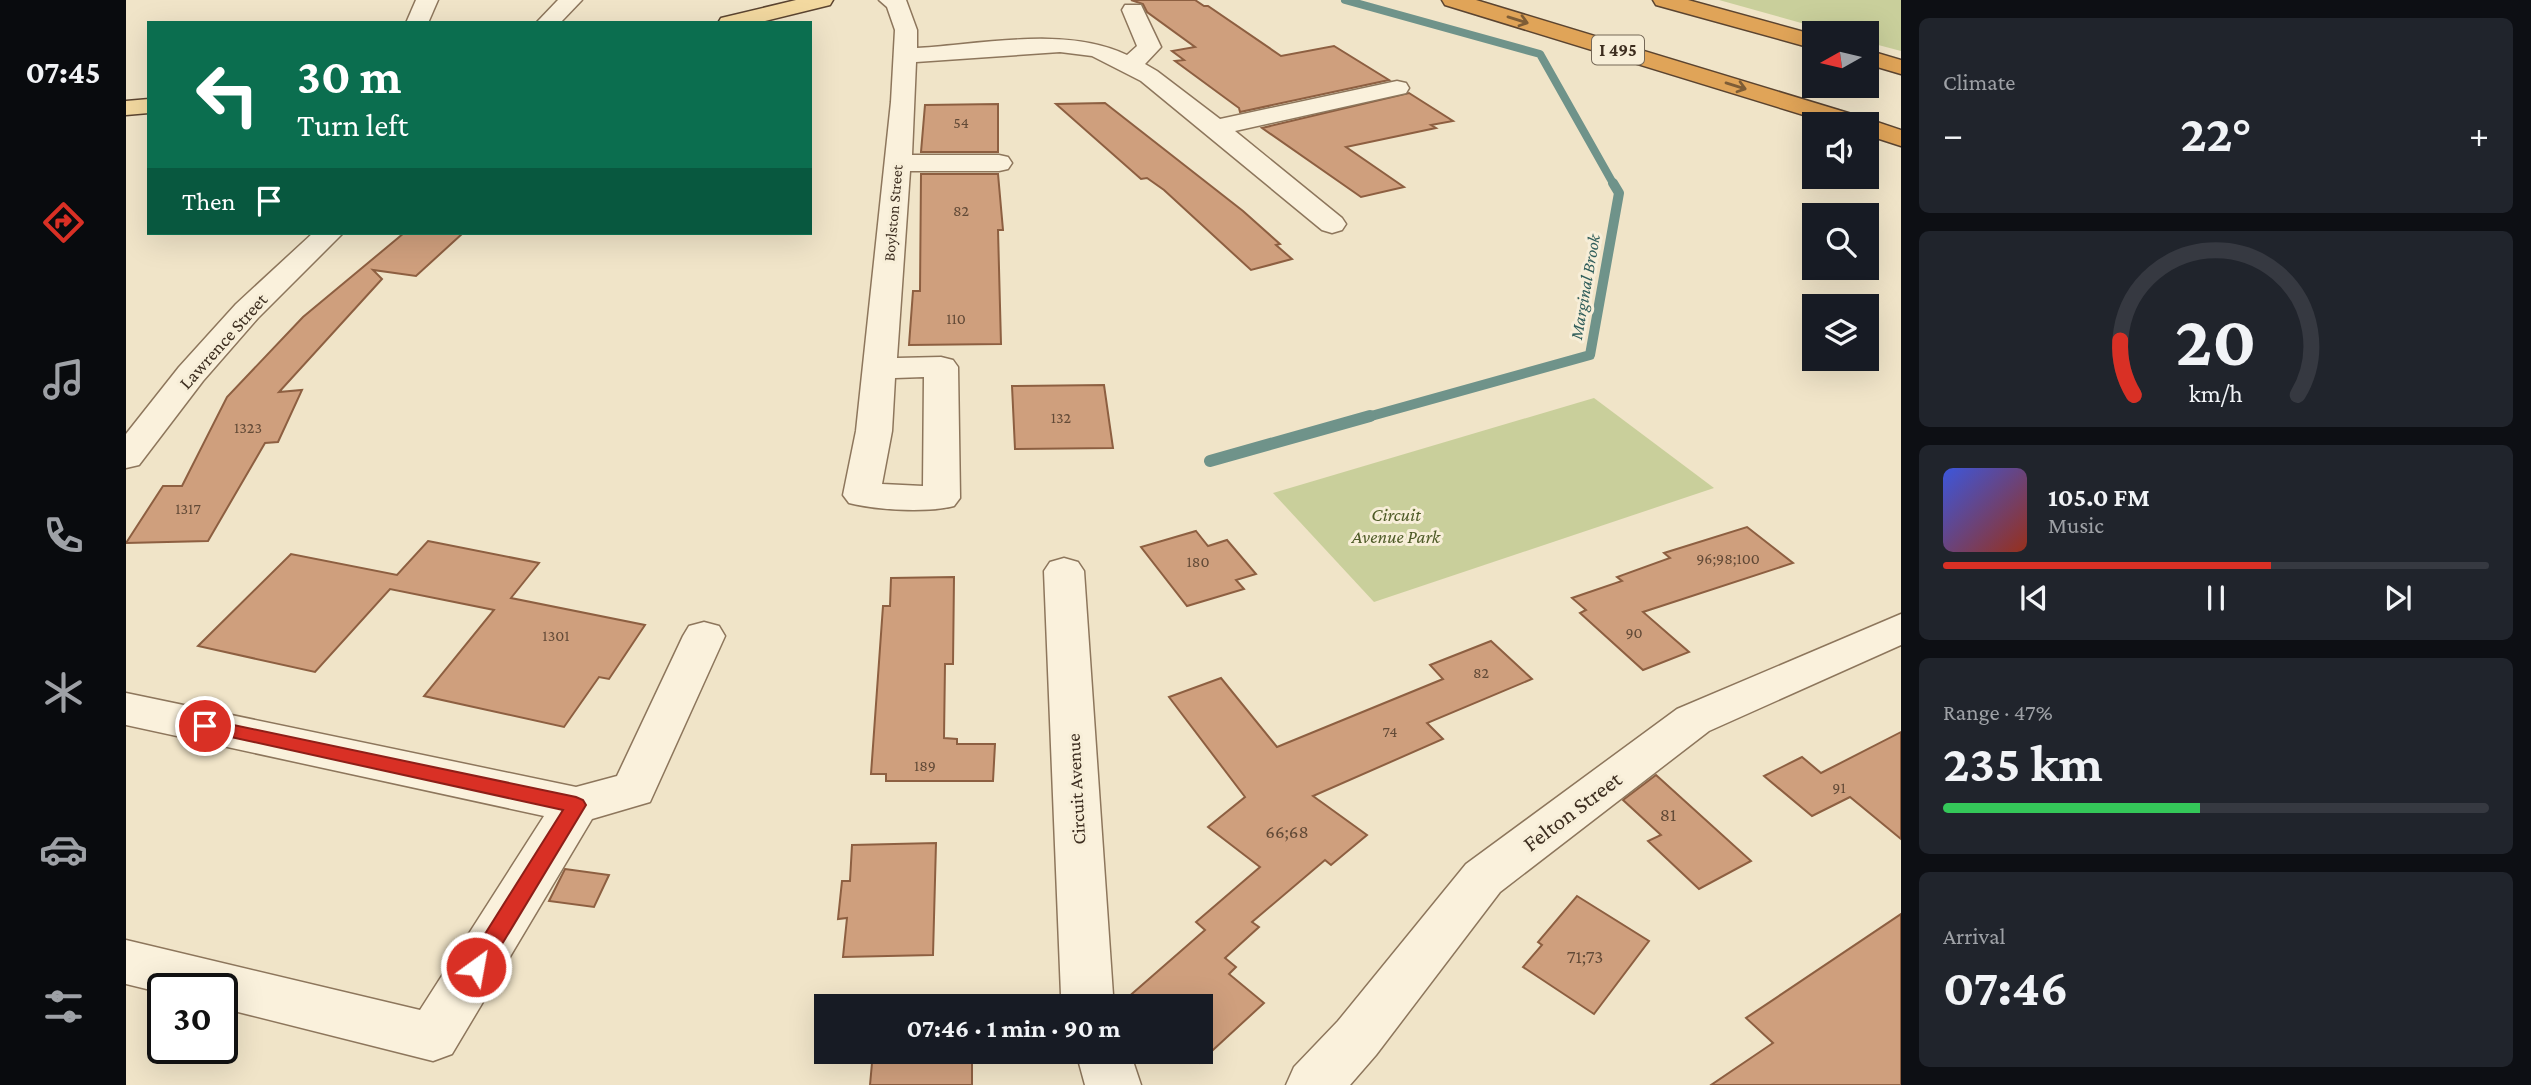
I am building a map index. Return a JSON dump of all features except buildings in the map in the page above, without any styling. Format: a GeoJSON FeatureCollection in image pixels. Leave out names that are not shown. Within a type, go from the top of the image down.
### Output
{"type":"FeatureCollection","features":[{"type":"Feature","properties":{"kind":"highway","name":"I 495"},"geometry":{"type":"LineString","coordinates":[[1453,0],[1820,112]]}},
{"type":"Feature","properties":{"kind":"highway"},"geometry":{"type":"LineString","coordinates":[[1664,0],[1802,38]]}},
{"type":"Feature","properties":{"kind":"highway"},"geometry":{"type":"LineString","coordinates":[[1880,61],[1901,67]]}},
{"type":"Feature","properties":{"kind":"highway"},"geometry":{"type":"LineString","coordinates":[[1879,131],[1901,138]]}},
{"type":"Feature","properties":{"kind":"main road"},"geometry":{"type":"LineString","coordinates":[[737,21],[818,0]]}},
{"type":"Feature","properties":{"kind":"main road"},"geometry":{"type":"LineString","coordinates":[[126,108],[147,106]]}},
{"type":"Feature","properties":{"kind":"street"},"geometry":{"type":"LineString","coordinates":[[417,21],[427,0]]}},
{"type":"Feature","properties":{"kind":"street"},"geometry":{"type":"LineString","coordinates":[[549,21],[571,0]]}},
{"type":"Feature","properties":{"kind":"street","name":"Boylston Street"},"geometry":{"type":"LineString","coordinates":[[880,368],[941,367],[941,498],[862,495],[874,431],[905,56],[905,30],[897,4],[890,0]]}},
{"type":"Feature","properties":{"kind":"street"},"geometry":{"type":"LineString","coordinates":[[1130,66],[1149,47],[1133,10]]}},
{"type":"Feature","properties":{"kind":"street"},"geometry":{"type":"LineString","coordinates":[[905,56],[1060,45],[1098,50],[1149,76],[1332,224]]}},
{"type":"Feature","properties":{"kind":"street"},"geometry":{"type":"LineString","coordinates":[[1215,128],[1397,88]]}},
{"type":"Feature","properties":{"kind":"street"},"geometry":{"type":"LineString","coordinates":[[898,163],[999,163]]}},
{"type":"Feature","properties":{"kind":"street","name":"Lawrence Street"},"geometry":{"type":"LineString","coordinates":[[126,457],[199,365],[247,311],[327,235]]}},
{"type":"Feature","properties":{"kind":"street","name":"Circuit Avenue"},"geometry":{"type":"LineString","coordinates":[[1064,571],[1087,994]]}},
{"type":"Feature","properties":{"kind":"street","name":"Felton Street"},"geometry":{"type":"LineString","coordinates":[[1314,1085],[1357,1038],[1483,878],[1693,720],[1901,628]]}},
{"type":"Feature","properties":{"kind":"street"},"geometry":{"type":"LineString","coordinates":[[126,709],[576,805],[634,789],[704,636]]}},
{"type":"Feature","properties":{"kind":"street"},"geometry":{"type":"LineString","coordinates":[[126,962],[433,1037],[576,805]]}},
{"type":"Feature","properties":{"kind":"street"},"geometry":{"type":"LineString","coordinates":[[1107,1064],[1113,1085]]}},
{"type":"Feature","properties":{"kind":"green space"},"geometry":{"type":"Polygon","coordinates":[[[1719,0],[1901,0],[1901,51],[1880,45],[1880,21],[1802,21],[1802,23],[1719,0]]]}},
{"type":"Feature","properties":{"kind":"green space","name":"Circuit Avenue Park"},"geometry":{"type":"Polygon","coordinates":[[[1594,398],[1714,488],[1374,602],[1273,493],[1594,398]]]}},
{"type":"Feature","properties":{"kind":"waterway","name":"Marginal Brook"},"geometry":{"type":"LineString","coordinates":[[1345,0],[1540,54],[1614,185]]}},
{"type":"Feature","properties":{"kind":"waterway","name":"Marginal Brook"},"geometry":{"type":"LineString","coordinates":[[1364,418],[1590,355],[1619,193],[1613,183]]}},
{"type":"Feature","properties":{"kind":"waterway","name":"Marginal Brook"},"geometry":{"type":"LineString","coordinates":[[1210,461],[1370,416]]}},
{"type":"Feature","properties":{"kind":"route"},"geometry":{"type":"LineString","coordinates":[[205,726],[576,805],[476,967]]}}]}
